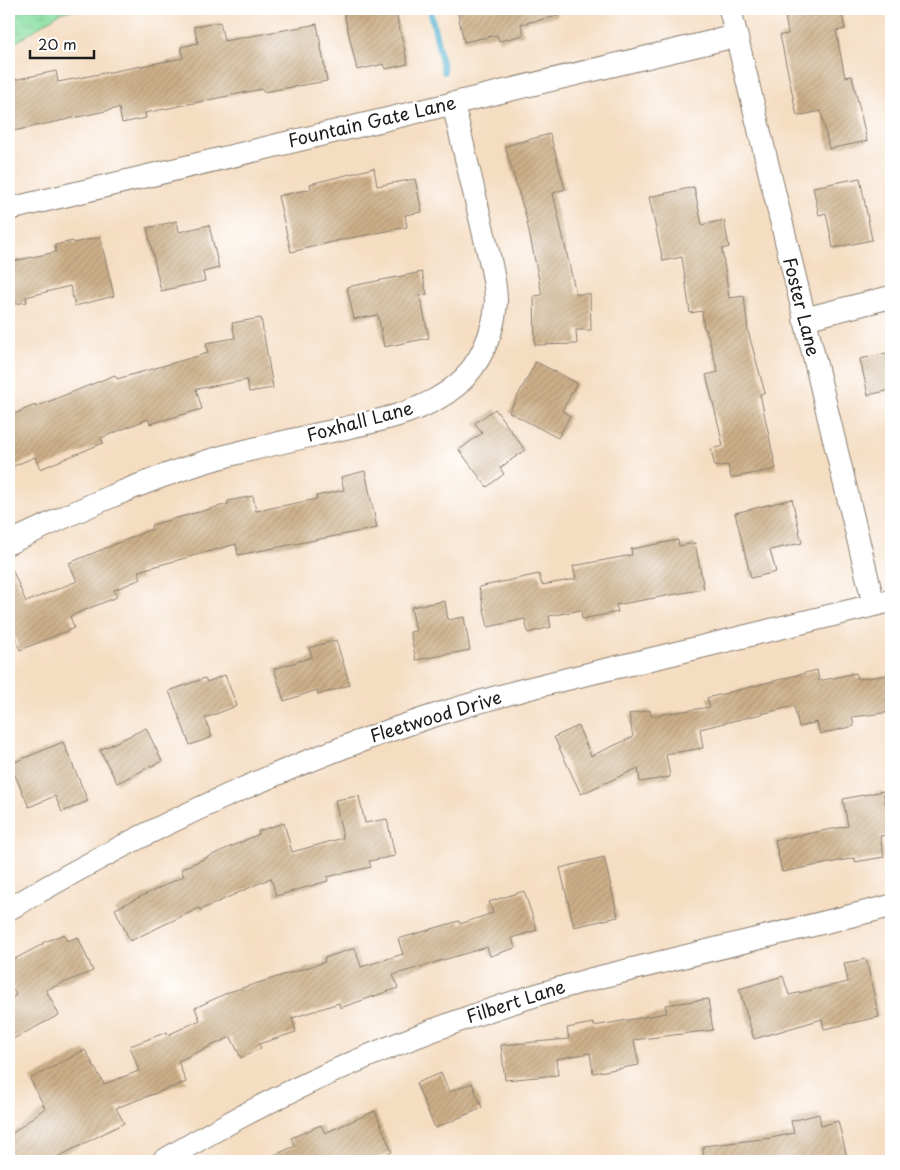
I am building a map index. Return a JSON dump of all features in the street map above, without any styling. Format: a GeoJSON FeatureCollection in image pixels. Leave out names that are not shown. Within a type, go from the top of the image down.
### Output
{"type":"FeatureCollection","features":[{"type":"Feature","properties":{"kind":"street","name":"Foster Lane"},"geometry":{"type":"LineString","coordinates":[[730,9],[804,319],[882,603]]}},
{"type":"Feature","properties":{"kind":"street","name":"Fountain Gate Lane"},"geometry":{"type":"LineString","coordinates":[[9,209],[736,36]]}},
{"type":"Feature","properties":{"kind":"street","name":"Foxhall Lane"},"geometry":{"type":"LineString","coordinates":[[9,543],[97,502],[156,478],[233,454],[389,418],[431,402],[458,384],[476,362],[488,338],[496,301],[490,260],[453,103]]}},
{"type":"Feature","properties":{"kind":"street"},"geometry":{"type":"LineString","coordinates":[[804,319],[891,297]]}},
{"type":"Feature","properties":{"kind":"street","name":"Fleetwood Drive"},"geometry":{"type":"LineString","coordinates":[[9,909],[94,860],[204,805],[274,774],[359,741],[492,698],[882,603]]}},
{"type":"Feature","properties":{"kind":"street","name":"Filbert Lane"},"geometry":{"type":"LineString","coordinates":[[163,1161],[287,1093],[367,1056],[456,1021],[541,993],[588,980],[891,906]]}},
{"type":"Feature","properties":{"kind":"green space"},"geometry":{"type":"Polygon","coordinates":[[[9,9],[78,9],[60,13],[9,47],[9,9]]]}},
{"type":"Feature","properties":{"kind":"building"},"geometry":{"type":"Polygon","coordinates":[[[343,9],[395,9],[408,64],[386,69],[384,64],[357,70],[343,9]]]}},
{"type":"Feature","properties":{"kind":"building"},"geometry":{"type":"Polygon","coordinates":[[[457,9],[557,9],[558,16],[521,24],[524,35],[499,41],[497,35],[464,42],[457,9]]]}},
{"type":"Feature","properties":{"kind":"building"},"geometry":{"type":"Polygon","coordinates":[[[784,9],[841,9],[845,29],[836,31],[845,77],[852,76],[867,141],[829,149],[821,111],[797,116],[780,35],[788,34],[784,9]]]}},
{"type":"Feature","properties":{"kind":"building"},"geometry":{"type":"Polygon","coordinates":[[[220,22],[224,41],[317,24],[327,81],[263,92],[262,89],[145,113],[146,118],[122,123],[119,108],[9,132],[9,81],[56,71],[58,82],[183,58],[181,47],[198,43],[194,27],[220,22]]]}},
{"type":"Feature","properties":{"kind":"building"},"geometry":{"type":"Polygon","coordinates":[[[550,134],[565,189],[553,193],[576,294],[590,294],[591,330],[576,330],[577,344],[535,345],[534,296],[542,295],[526,217],[505,146],[550,134]]]}},
{"type":"Feature","properties":{"kind":"building"},"geometry":{"type":"Polygon","coordinates":[[[374,168],[377,186],[415,179],[422,212],[405,215],[407,227],[291,252],[278,196],[311,189],[310,184],[374,168]]]}},
{"type":"Feature","properties":{"kind":"building"},"geometry":{"type":"Polygon","coordinates":[[[860,178],[872,240],[833,248],[826,213],[819,215],[813,187],[860,178]]]}},
{"type":"Feature","properties":{"kind":"building"},"geometry":{"type":"Polygon","coordinates":[[[694,187],[702,225],[724,220],[729,247],[722,249],[729,298],[744,296],[748,331],[765,393],[760,394],[776,469],[731,478],[728,465],[715,467],[711,449],[723,446],[706,375],[718,372],[706,329],[704,329],[702,311],[690,313],[682,257],[663,261],[649,197],[694,187]]]}},
{"type":"Feature","properties":{"kind":"building"},"geometry":{"type":"Polygon","coordinates":[[[177,221],[179,232],[209,225],[219,268],[203,272],[205,281],[161,291],[147,228],[177,221]]]}},
{"type":"Feature","properties":{"kind":"building"},"geometry":{"type":"Polygon","coordinates":[[[100,237],[114,296],[75,306],[70,286],[26,297],[27,302],[9,305],[9,262],[56,252],[55,245],[100,237]]]}},
{"type":"Feature","properties":{"kind":"building"},"geometry":{"type":"Polygon","coordinates":[[[422,272],[427,295],[420,296],[429,338],[384,347],[378,315],[354,319],[347,287],[422,272]]]}},
{"type":"Feature","properties":{"kind":"building"},"geometry":{"type":"Polygon","coordinates":[[[261,318],[273,388],[249,392],[247,380],[196,389],[202,409],[150,424],[148,419],[101,438],[103,443],[40,469],[35,457],[9,468],[9,416],[115,375],[117,379],[208,353],[206,343],[235,338],[232,323],[261,318]]]}},
{"type":"Feature","properties":{"kind":"building"},"geometry":{"type":"Polygon","coordinates":[[[891,352],[891,390],[868,395],[860,359],[891,352]]]}},
{"type":"Feature","properties":{"kind":"building"},"geometry":{"type":"Polygon","coordinates":[[[536,362],[577,383],[562,411],[570,416],[558,438],[509,412],[536,362]]]}},
{"type":"Feature","properties":{"kind":"building"},"geometry":{"type":"Polygon","coordinates":[[[495,409],[525,450],[500,468],[504,474],[487,487],[459,450],[482,433],[475,423],[495,409]]]}},
{"type":"Feature","properties":{"kind":"building"},"geometry":{"type":"Polygon","coordinates":[[[365,471],[377,528],[238,555],[236,544],[138,571],[141,579],[114,590],[117,597],[70,616],[74,628],[20,650],[9,622],[9,562],[26,602],[77,581],[69,563],[152,529],[151,525],[228,504],[228,501],[253,496],[256,511],[317,499],[316,496],[344,490],[341,477],[365,471]]]}},
{"type":"Feature","properties":{"kind":"building"},"geometry":{"type":"Polygon","coordinates":[[[792,499],[802,543],[770,550],[776,572],[751,578],[735,513],[792,499]]]}},
{"type":"Feature","properties":{"kind":"building"},"geometry":{"type":"Polygon","coordinates":[[[678,540],[679,546],[695,543],[704,589],[616,605],[618,612],[582,619],[581,610],[549,616],[551,627],[528,633],[525,619],[488,627],[479,587],[539,574],[542,585],[576,579],[573,566],[632,555],[631,549],[678,540]]]}},
{"type":"Feature","properties":{"kind":"building"},"geometry":{"type":"Polygon","coordinates":[[[445,601],[448,620],[464,617],[470,650],[416,660],[410,632],[416,631],[411,607],[445,601]]]}},
{"type":"Feature","properties":{"kind":"building"},"geometry":{"type":"Polygon","coordinates":[[[336,640],[350,685],[318,695],[317,690],[284,701],[274,669],[312,657],[309,648],[336,640]]]}},
{"type":"Feature","properties":{"kind":"building"},"geometry":{"type":"Polygon","coordinates":[[[817,670],[819,681],[856,673],[857,679],[891,675],[891,712],[852,717],[854,726],[820,734],[817,722],[799,727],[794,706],[700,729],[703,748],[666,754],[670,777],[640,782],[638,768],[581,794],[554,737],[578,726],[591,756],[633,737],[629,714],[650,710],[651,716],[710,707],[707,698],[817,670]]]}},
{"type":"Feature","properties":{"kind":"building"},"geometry":{"type":"Polygon","coordinates":[[[225,675],[237,706],[205,718],[212,737],[190,745],[169,691],[205,678],[207,682],[225,675]]]}},
{"type":"Feature","properties":{"kind":"building"},"geometry":{"type":"Polygon","coordinates":[[[146,728],[162,761],[117,783],[100,750],[146,728]]]}},
{"type":"Feature","properties":{"kind":"building"},"geometry":{"type":"Polygon","coordinates":[[[63,742],[88,801],[62,812],[55,796],[29,807],[10,764],[63,742]]]}},
{"type":"Feature","properties":{"kind":"building"},"geometry":{"type":"Polygon","coordinates":[[[883,791],[885,803],[891,802],[891,834],[880,836],[884,857],[855,862],[855,858],[782,872],[775,840],[848,826],[843,799],[883,791]]]}},
{"type":"Feature","properties":{"kind":"building"},"geometry":{"type":"Polygon","coordinates":[[[359,796],[365,823],[387,819],[395,856],[369,861],[371,867],[327,877],[328,881],[276,896],[271,878],[200,910],[199,908],[130,941],[115,909],[184,876],[181,869],[259,834],[258,831],[284,823],[292,852],[343,838],[335,800],[359,796]]]}},
{"type":"Feature","properties":{"kind":"building"},"geometry":{"type":"Polygon","coordinates":[[[604,857],[618,917],[574,927],[560,868],[604,857]]]}},
{"type":"Feature","properties":{"kind":"building"},"geometry":{"type":"Polygon","coordinates":[[[524,891],[537,930],[512,938],[515,948],[490,956],[487,947],[393,975],[398,988],[340,1008],[339,1003],[292,1018],[296,1032],[259,1044],[261,1048],[241,1058],[231,1037],[178,1061],[186,1082],[116,1108],[124,1123],[50,1161],[9,1161],[9,1136],[45,1108],[30,1079],[85,1050],[104,1084],[139,1071],[130,1046],[167,1032],[168,1035],[200,1020],[195,1008],[229,992],[325,962],[324,958],[355,948],[361,967],[403,954],[398,939],[459,921],[460,924],[493,913],[489,902],[524,891]]]}},
{"type":"Feature","properties":{"kind":"building"},"geometry":{"type":"Polygon","coordinates":[[[64,934],[67,941],[78,937],[93,971],[46,990],[59,1015],[9,1041],[9,999],[16,995],[9,982],[9,962],[42,943],[64,934]]]}},
{"type":"Feature","properties":{"kind":"building"},"geometry":{"type":"Polygon","coordinates":[[[866,959],[879,1017],[824,1029],[822,1019],[754,1039],[739,989],[783,976],[789,995],[848,982],[844,963],[866,959]]]}},
{"type":"Feature","properties":{"kind":"building"},"geometry":{"type":"Polygon","coordinates":[[[708,999],[713,1030],[634,1040],[639,1065],[593,1073],[590,1053],[556,1059],[558,1075],[505,1080],[501,1045],[569,1039],[567,1028],[593,1023],[594,1026],[667,1013],[665,1005],[708,999]]]}},
{"type":"Feature","properties":{"kind":"building"},"geometry":{"type":"Polygon","coordinates":[[[441,1073],[449,1092],[472,1083],[482,1108],[435,1128],[416,1083],[441,1073]]]}},
{"type":"Feature","properties":{"kind":"building"},"geometry":{"type":"Polygon","coordinates":[[[375,1111],[392,1152],[370,1161],[261,1161],[295,1146],[291,1138],[321,1125],[325,1133],[375,1111]]]}},
{"type":"Feature","properties":{"kind":"building"},"geometry":{"type":"Polygon","coordinates":[[[819,1114],[821,1126],[838,1121],[848,1161],[823,1161],[821,1155],[797,1161],[704,1161],[703,1146],[771,1138],[794,1133],[791,1121],[819,1114]]]}},
{"type":"Feature","properties":{"kind":"waterway"},"geometry":{"type":"LineString","coordinates":[[430,9],[444,72]]}},
{"type":"Feature","properties":{"kind":"waterway"},"geometry":{"type":"LineString","coordinates":[[889,944],[891,953]]}}]}
